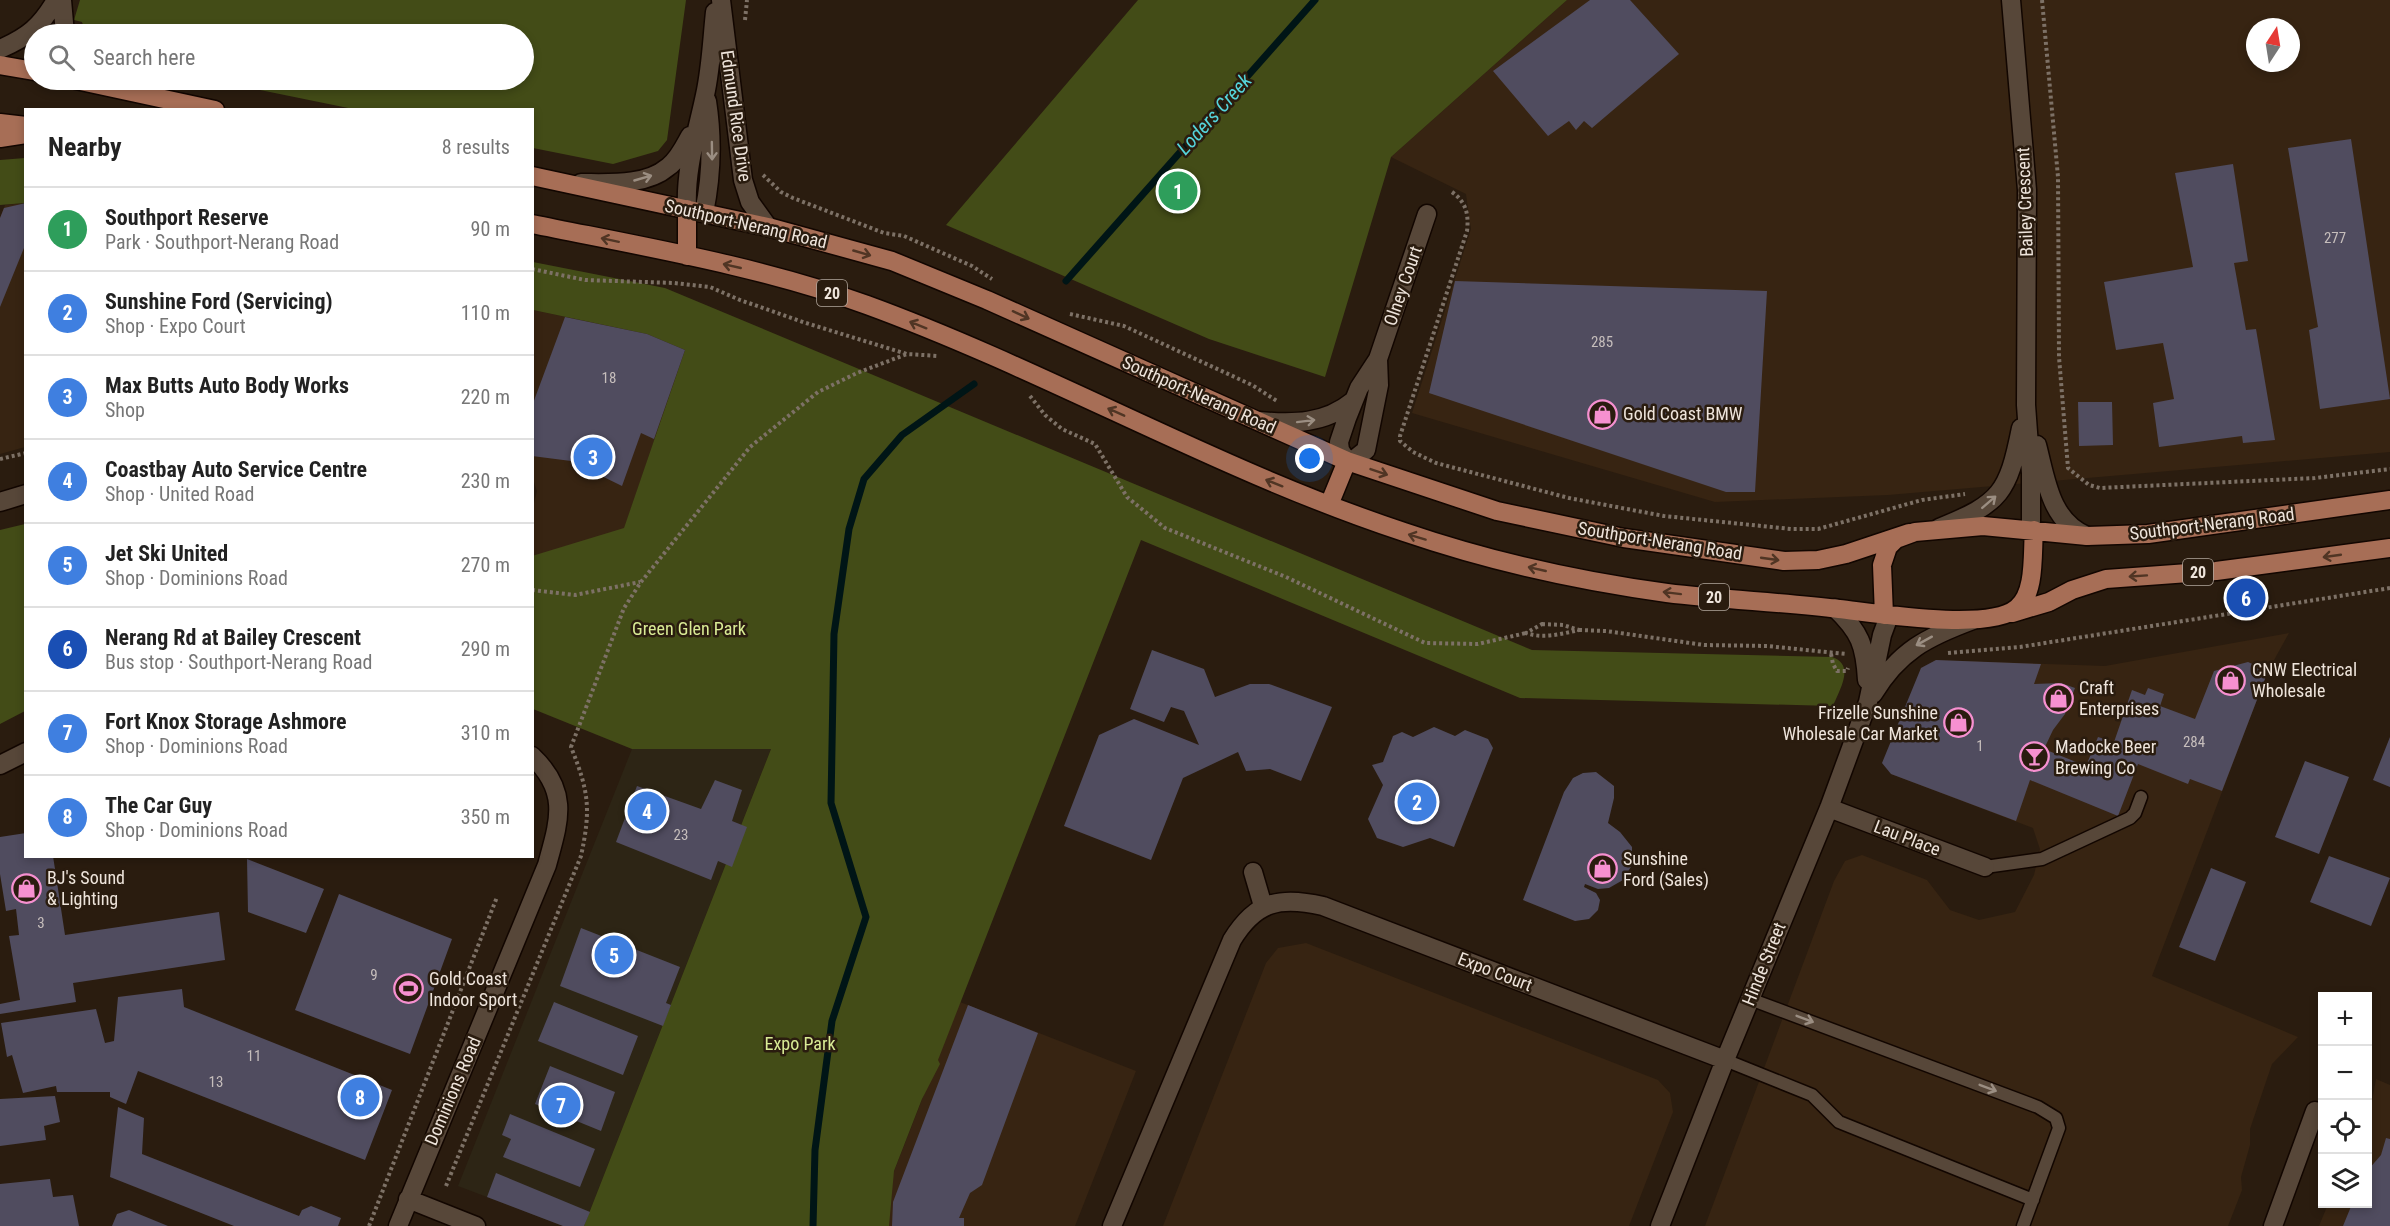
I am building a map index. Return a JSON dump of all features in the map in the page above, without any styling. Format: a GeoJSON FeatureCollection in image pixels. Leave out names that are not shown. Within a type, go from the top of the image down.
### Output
{"type":"FeatureCollection","features":[{"type":"Feature","properties":{"kind":"main road"},"geometry":{"type":"LineString","coordinates":[[0,65],[24,69]]}},
{"type":"Feature","properties":{"kind":"main road"},"geometry":{"type":"LineString","coordinates":[[135,90],[207,108]]}},
{"type":"Feature","properties":{"kind":"main road"},"geometry":{"type":"LineString","coordinates":[[0,123],[24,126]]}},
{"type":"Feature","properties":{"kind":"main road"},"geometry":{"type":"LineString","coordinates":[[0,138],[24,134]]}},
{"type":"Feature","properties":{"kind":"main road","name":"Southport-Nerang Road"},"geometry":{"type":"LineString","coordinates":[[534,176],[768,227],[902,266],[987,300],[1347,460],[1437,492],[1509,513],[1624,538],[1784,561],[1818,560],[1909,533],[1937,528],[1983,526],[2087,536],[2148,534],[2390,500]]}},
{"type":"Feature","properties":{"kind":"main road"},"geometry":{"type":"LineString","coordinates":[[687,256],[695,211]]}},
{"type":"Feature","properties":{"kind":"main road","name":"20"},"geometry":{"type":"LineString","coordinates":[[534,224],[687,256],[812,286],[903,318],[972,347],[1258,477],[1329,505],[1482,556],[1562,575],[1668,593],[1926,620],[1978,618],[2010,613],[2049,602],[2072,590],[2106,579],[2216,571],[2390,548]]}},
{"type":"Feature","properties":{"kind":"main road"},"geometry":{"type":"LineString","coordinates":[[1329,505],[1347,460]]}},
{"type":"Feature","properties":{"kind":"main road"},"geometry":{"type":"LineString","coordinates":[[2010,613],[2026,598],[2033,530]]}},
{"type":"Feature","properties":{"kind":"main road"},"geometry":{"type":"LineString","coordinates":[[1886,615],[1882,565],[1888,547],[1896,539],[1909,533]]}},
{"type":"Feature","properties":{"kind":"street"},"geometry":{"type":"LineString","coordinates":[[40,24],[57,0]]}},
{"type":"Feature","properties":{"kind":"street"},"geometry":{"type":"LineString","coordinates":[[62,0],[64,24]]}},
{"type":"Feature","properties":{"kind":"street","name":"Edmund Rice Drive"},"geometry":{"type":"LineString","coordinates":[[695,211],[687,182],[693,142],[706,93],[718,0]]}},
{"type":"Feature","properties":{"kind":"street","name":"Edmund Rice Drive"},"geometry":{"type":"LineString","coordinates":[[718,0],[743,180],[750,202],[768,227]]}},
{"type":"Feature","properties":{"kind":"street","name":"Bailey Crescent"},"geometry":{"type":"LineString","coordinates":[[2011,0],[2027,190],[2026,405],[2033,530]]}},
{"type":"Feature","properties":{"kind":"street"},"geometry":{"type":"LineString","coordinates":[[0,49],[24,37]]}},
{"type":"Feature","properties":{"kind":"street","name":"Edmund Rice Drive"},"geometry":{"type":"LineString","coordinates":[[695,211],[711,176],[712,154],[706,93]]}},
{"type":"Feature","properties":{"kind":"street","name":"Edmund Rice Drive"},"geometry":{"type":"LineString","coordinates":[[564,183],[633,181],[659,174],[680,154],[701,112]]}},
{"type":"Feature","properties":{"kind":"street","name":"Olney Court"},"geometry":{"type":"LineString","coordinates":[[1378,359],[1379,385],[1366,450],[1356,458],[1347,460],[1340,450],[1340,442],[1353,401],[1378,359],[1427,214]]}},
{"type":"Feature","properties":{"kind":"street","name":"Olney Court"},"geometry":{"type":"LineString","coordinates":[[1254,420],[1306,422],[1334,414],[1353,401]]}},
{"type":"Feature","properties":{"kind":"street"},"geometry":{"type":"LineString","coordinates":[[2026,405],[2056,508],[2070,527],[2087,536]]}},
{"type":"Feature","properties":{"kind":"street","name":"Bailey Crescent"},"geometry":{"type":"LineString","coordinates":[[1937,528],[1979,511],[1995,499],[2003,488],[2011,473],[2026,405]]}},
{"type":"Feature","properties":{"kind":"street"},"geometry":{"type":"LineString","coordinates":[[0,502],[24,495]]}},
{"type":"Feature","properties":{"kind":"street","name":"Hinde Street"},"geometry":{"type":"LineString","coordinates":[[1835,609],[1852,625],[1860,637],[1866,657],[1868,702]]}},
{"type":"Feature","properties":{"kind":"street","name":"Hinde Street"},"geometry":{"type":"LineString","coordinates":[[1660,1226],[1725,1060],[1829,808],[1868,702],[1886,615]]}},
{"type":"Feature","properties":{"kind":"street","name":"Hinde Street"},"geometry":{"type":"LineString","coordinates":[[1868,702],[1893,667],[1916,645],[1939,633],[1978,618]]}},
{"type":"Feature","properties":{"kind":"street"},"geometry":{"type":"LineString","coordinates":[[0,765],[24,753]]}},
{"type":"Feature","properties":{"kind":"street","name":"Dominions Road"},"geometry":{"type":"LineString","coordinates":[[398,1226],[547,865],[558,821],[558,798],[549,772],[534,758]]}},
{"type":"Feature","properties":{"kind":"street","name":"Lau Place"},"geometry":{"type":"LineString","coordinates":[[1829,808],[1984,867]]}},
{"type":"Feature","properties":{"kind":"street"},"geometry":{"type":"LineString","coordinates":[[1112,1226],[1232,940],[1242,925],[1263,906],[1253,872]]}},
{"type":"Feature","properties":{"kind":"street","name":"Expo Court"},"geometry":{"type":"LineString","coordinates":[[1263,906],[1284,901],[1303,901],[1323,906],[1725,1060]]}},
{"type":"Feature","properties":{"kind":"street"},"geometry":{"type":"LineString","coordinates":[[2273,1226],[2315,1111]]}},
{"type":"Feature","properties":{"kind":"street"},"geometry":{"type":"LineString","coordinates":[[408,1199],[476,1226]]}},
{"type":"Feature","properties":{"kind":"lane"},"geometry":{"type":"LineString","coordinates":[[1984,867],[2042,859],[2130,818],[2135,813],[2141,797]]}},
{"type":"Feature","properties":{"kind":"lane"},"geometry":{"type":"LineString","coordinates":[[1750,999],[2038,1107],[2056,1118],[2059,1128],[2023,1226]]}},
{"type":"Feature","properties":{"kind":"lane"},"geometry":{"type":"LineString","coordinates":[[1725,1060],[1812,1095],[1839,1122],[2033,1200]]}},
{"type":"Feature","properties":{"kind":"path"},"geometry":{"type":"LineString","coordinates":[[744,28],[747,0]]}},
{"type":"Feature","properties":{"kind":"path"},"geometry":{"type":"LineString","coordinates":[[2042,0],[2058,177],[2060,357],[2068,468],[2089,485],[2100,488],[2323,478],[2390,469]]}},
{"type":"Feature","properties":{"kind":"path"},"geometry":{"type":"LineString","coordinates":[[760,171],[768,181],[793,198],[884,233],[904,236],[972,266],[996,281]]}},
{"type":"Feature","properties":{"kind":"path"},"geometry":{"type":"LineString","coordinates":[[1452,192],[1460,198],[1466,208],[1467,231],[1400,436],[1400,441],[1413,452],[1460,470],[1569,498],[1664,516],[1791,529],[1818,529],[1922,500],[1976,492]]}},
{"type":"Feature","properties":{"kind":"path"},"geometry":{"type":"LineString","coordinates":[[534,269],[585,280],[674,283],[710,287],[806,323],[907,354],[934,355],[945,359]]}},
{"type":"Feature","properties":{"kind":"path"},"geometry":{"type":"LineString","coordinates":[[1060,309],[1071,314],[1124,326],[1252,385],[1276,401],[1287,402]]}},
{"type":"Feature","properties":{"kind":"path"},"geometry":{"type":"LineString","coordinates":[[446,1186],[581,856],[587,826],[588,798],[581,771],[571,747],[624,608],[641,582],[750,447],[818,392],[857,373],[907,354]]}},
{"type":"Feature","properties":{"kind":"path"},"geometry":{"type":"LineString","coordinates":[[1021,392],[1032,397],[1045,416],[1062,429],[1095,444],[1127,497],[1165,528],[1286,577],[1425,644],[1478,644],[1526,633],[1542,624],[1563,625],[1579,630]]}},
{"type":"Feature","properties":{"kind":"path"},"geometry":{"type":"LineString","coordinates":[[0,459],[24,453]]}},
{"type":"Feature","properties":{"kind":"path"},"geometry":{"type":"LineString","coordinates":[[534,590],[575,595],[641,582]]}},
{"type":"Feature","properties":{"kind":"path"},"geometry":{"type":"LineString","coordinates":[[1945,653],[2020,647],[2390,588]]}},
{"type":"Feature","properties":{"kind":"path"},"geometry":{"type":"LineString","coordinates":[[1526,633],[1547,636],[1579,630],[1606,631],[1704,645],[1767,646],[1849,654],[1850,663],[1846,670],[1837,671],[1831,653]]}},
{"type":"Feature","properties":{"kind":"path"},"geometry":{"type":"LineString","coordinates":[[369,1226],[497,897]]}},
{"type":"Feature","properties":{"kind":"shaded area"},"geometry":{"type":"Polygon","coordinates":[[[1567,0],[2390,0],[2390,452],[1888,495],[1715,502],[1412,413],[1471,229],[1466,194],[1391,157],[1567,0]]]}},
{"type":"Feature","properties":{"kind":"shaded area"},"geometry":{"type":"Polygon","coordinates":[[[24,203],[24,447],[0,454],[0,218],[5,205],[24,203]]]}},
{"type":"Feature","properties":{"kind":"shaded area"},"geometry":{"type":"Polygon","coordinates":[[[534,310],[647,334],[685,350],[624,529],[534,556],[534,503],[537,491],[534,482],[534,310]]]}},
{"type":"Feature","properties":{"kind":"shaded area"},"geometry":{"type":"Polygon","coordinates":[[[2289,633],[2268,671],[2152,976],[2298,1037],[2272,1064],[2250,1129],[2250,1145],[2241,1177],[2242,1190],[2228,1226],[1705,1226],[1834,881],[1845,861],[1862,855],[1927,880],[1950,910],[1979,920],[2015,912],[2034,875],[2040,849],[2033,828],[1891,774],[1921,668],[1936,660],[2105,666],[2289,633]]]}},
{"type":"Feature","properties":{"kind":"shaded area"},"geometry":{"type":"Polygon","coordinates":[[[632,749],[771,749],[584,1226],[563,1226],[458,1186],[632,749]]]}},
{"type":"Feature","properties":{"kind":"shaded area"},"geometry":{"type":"Polygon","coordinates":[[[1306,943],[1658,1080],[1670,1093],[1673,1112],[1629,1226],[1163,1226],[1266,963],[1278,948],[1306,943]]]}},
{"type":"Feature","properties":{"kind":"shaded area"},"geometry":{"type":"Polygon","coordinates":[[[960,1002],[1136,1071],[1075,1226],[881,1226],[882,1202],[960,1002]]]}},
{"type":"Feature","properties":{"kind":"shaded area"},"geometry":{"type":"Polygon","coordinates":[[[2376,1079],[2390,1085],[2390,1226],[2319,1226],[2326,1208],[2372,1208],[2372,1102],[2376,1079]]]}},
{"type":"Feature","properties":{"kind":"green space"},"geometry":{"type":"Polygon","coordinates":[[[80,0],[686,0],[667,140],[658,151],[613,164],[534,148],[534,108],[348,108],[261,90],[534,90],[534,24],[83,24],[74,20],[80,0]]]}},
{"type":"Feature","properties":{"kind":"green space"},"geometry":{"type":"Polygon","coordinates":[[[1138,0],[1567,0],[1391,157],[1325,377],[1209,339],[946,225],[1138,0]]]}},
{"type":"Feature","properties":{"kind":"green space"},"geometry":{"type":"Polygon","coordinates":[[[24,158],[24,203],[0,205],[0,160],[24,158]]]}},
{"type":"Feature","properties":{"kind":"green space","name":"Expo Park"},"geometry":{"type":"Polygon","coordinates":[[[534,262],[665,288],[1532,650],[1832,657],[1843,666],[1842,686],[1833,706],[1520,698],[1141,540],[938,1060],[940,1064],[922,1099],[894,1171],[889,1226],[584,1226],[771,749],[632,749],[534,709],[534,555],[624,528],[685,350],[647,334],[534,310],[534,262]]]}},
{"type":"Feature","properties":{"kind":"green space"},"geometry":{"type":"Polygon","coordinates":[[[24,524],[24,712],[0,724],[0,530],[24,524]]]}},
{"type":"Feature","properties":{"kind":"building"},"geometry":{"type":"Polygon","coordinates":[[[1590,0],[1630,0],[1679,54],[1592,128],[1584,121],[1576,130],[1569,121],[1548,136],[1493,71],[1590,0]]]}},
{"type":"Feature","properties":{"kind":"building"},"geometry":{"type":"Polygon","coordinates":[[[2351,139],[2390,399],[2320,409],[2309,330],[2318,327],[2288,148],[2351,139]]]}},
{"type":"Feature","properties":{"kind":"building"},"geometry":{"type":"Polygon","coordinates":[[[2233,164],[2248,261],[2234,263],[2246,330],[2256,329],[2275,440],[2243,443],[2242,436],[2159,447],[2153,403],[2174,399],[2163,343],[2116,350],[2104,282],[2193,267],[2175,173],[2233,164]]]}},
{"type":"Feature","properties":{"kind":"building"},"geometry":{"type":"Polygon","coordinates":[[[24,203],[24,248],[0,307],[0,218],[4,208],[24,203]]]}},
{"type":"Feature","properties":{"kind":"building"},"geometry":{"type":"Polygon","coordinates":[[[1455,281],[1767,291],[1755,492],[1726,492],[1429,393],[1455,281]]]}},
{"type":"Feature","properties":{"kind":"building"},"geometry":{"type":"Polygon","coordinates":[[[565,317],[647,334],[685,350],[654,439],[641,433],[622,486],[571,461],[534,456],[534,401],[565,317]]]}},
{"type":"Feature","properties":{"kind":"building"},"geometry":{"type":"Polygon","coordinates":[[[2078,402],[2112,402],[2113,445],[2079,446],[2078,402]]]}},
{"type":"Feature","properties":{"kind":"building"},"geometry":{"type":"Polygon","coordinates":[[[1152,650],[1204,669],[1215,697],[1250,684],[1269,684],[1332,707],[1301,781],[1270,769],[1246,771],[1238,752],[1183,778],[1151,860],[1064,826],[1099,735],[1134,719],[1199,745],[1184,711],[1171,707],[1164,722],[1130,709],[1152,650]]]}},
{"type":"Feature","properties":{"kind":"building"},"geometry":{"type":"Polygon","coordinates":[[[1936,660],[2041,664],[2034,684],[2061,683],[2075,688],[2065,714],[2053,730],[2044,749],[2086,766],[2098,737],[2114,742],[2132,690],[2145,695],[2148,688],[2164,694],[2160,706],[2195,719],[2214,671],[2248,662],[2268,671],[2222,791],[2190,779],[2188,784],[2138,764],[2118,816],[2030,780],[2016,821],[1891,774],[1882,763],[1921,668],[1936,660]]]}},
{"type":"Feature","properties":{"kind":"building"},"geometry":{"type":"Polygon","coordinates":[[[1434,727],[1455,736],[1465,730],[1488,739],[1493,748],[1454,847],[1430,838],[1403,847],[1377,838],[1368,819],[1383,785],[1372,765],[1383,762],[1393,736],[1402,732],[1413,737],[1434,727]]]}},
{"type":"Feature","properties":{"kind":"building"},"geometry":{"type":"Polygon","coordinates":[[[2390,737],[2390,787],[2373,780],[2390,737]]]}},
{"type":"Feature","properties":{"kind":"building"},"geometry":{"type":"Polygon","coordinates":[[[2305,761],[2349,777],[2319,854],[2275,837],[2305,761]]]}},
{"type":"Feature","properties":{"kind":"building"},"geometry":{"type":"Polygon","coordinates":[[[1596,772],[1614,786],[1614,798],[1608,823],[1620,832],[1632,847],[1632,865],[1623,880],[1609,888],[1598,889],[1585,884],[1584,887],[1596,893],[1600,900],[1598,910],[1589,919],[1575,921],[1523,900],[1564,792],[1573,778],[1583,773],[1596,772]]]}},
{"type":"Feature","properties":{"kind":"building"},"geometry":{"type":"Polygon","coordinates":[[[715,780],[742,790],[732,821],[747,827],[732,867],[718,861],[711,880],[616,842],[637,786],[701,809],[715,780]]]}},
{"type":"Feature","properties":{"kind":"building"},"geometry":{"type":"Polygon","coordinates":[[[24,833],[24,858],[53,858],[65,935],[219,912],[225,960],[73,983],[76,1002],[0,1014],[0,1004],[20,1000],[9,936],[19,935],[16,909],[6,911],[0,874],[0,837],[24,833]]]}},
{"type":"Feature","properties":{"kind":"building"},"geometry":{"type":"Polygon","coordinates":[[[2329,856],[2390,878],[2371,926],[2310,902],[2329,856]]]}},
{"type":"Feature","properties":{"kind":"building"},"geometry":{"type":"Polygon","coordinates":[[[247,859],[324,889],[306,933],[248,912],[247,859]]]}},
{"type":"Feature","properties":{"kind":"building"},"geometry":{"type":"Polygon","coordinates":[[[2211,868],[2246,882],[2215,961],[2179,947],[2211,868]]]}},
{"type":"Feature","properties":{"kind":"building"},"geometry":{"type":"Polygon","coordinates":[[[339,894],[452,939],[410,1054],[295,1010],[339,894]]]}},
{"type":"Feature","properties":{"kind":"building"},"geometry":{"type":"Polygon","coordinates":[[[581,928],[680,967],[666,1003],[671,1005],[663,1026],[560,986],[581,928]]]}},
{"type":"Feature","properties":{"kind":"building"},"geometry":{"type":"Polygon","coordinates":[[[182,989],[184,1007],[392,1090],[365,1160],[138,1071],[126,1104],[110,1097],[110,1092],[57,1092],[56,1086],[23,1093],[12,1055],[7,1057],[1,1023],[96,1009],[105,1043],[114,1041],[118,997],[182,989]]]}},
{"type":"Feature","properties":{"kind":"building"},"geometry":{"type":"Polygon","coordinates":[[[554,1002],[638,1036],[623,1075],[538,1041],[554,1002]]]}},
{"type":"Feature","properties":{"kind":"building"},"geometry":{"type":"Polygon","coordinates":[[[968,1005],[1038,1033],[982,1185],[970,1193],[959,1218],[964,1218],[964,1226],[892,1226],[893,1202],[968,1005]]]}},
{"type":"Feature","properties":{"kind":"building"},"geometry":{"type":"Polygon","coordinates":[[[550,1066],[615,1092],[601,1131],[535,1104],[550,1066]]]}},
{"type":"Feature","properties":{"kind":"building"},"geometry":{"type":"Polygon","coordinates":[[[55,1096],[60,1122],[44,1126],[46,1140],[0,1146],[0,1099],[55,1096]]]}},
{"type":"Feature","properties":{"kind":"building"},"geometry":{"type":"Polygon","coordinates":[[[118,1107],[144,1118],[142,1154],[299,1216],[302,1210],[311,1206],[341,1218],[338,1226],[234,1226],[110,1177],[118,1107]]]}},
{"type":"Feature","properties":{"kind":"building"},"geometry":{"type":"Polygon","coordinates":[[[510,1114],[595,1149],[580,1187],[503,1157],[511,1139],[502,1135],[510,1114]]]}},
{"type":"Feature","properties":{"kind":"building"},"geometry":{"type":"Polygon","coordinates":[[[2386,1138],[2390,1139],[2390,1226],[2343,1226],[2350,1208],[2372,1208],[2372,1165],[2381,1155],[2386,1138]]]}},
{"type":"Feature","properties":{"kind":"building"},"geometry":{"type":"Polygon","coordinates":[[[496,1173],[590,1212],[584,1226],[563,1226],[487,1197],[496,1173]]]}},
{"type":"Feature","properties":{"kind":"building"},"geometry":{"type":"Polygon","coordinates":[[[50,1179],[53,1197],[73,1195],[79,1226],[0,1226],[0,1184],[50,1179]]]}},
{"type":"Feature","properties":{"kind":"building"},"geometry":{"type":"Polygon","coordinates":[[[129,1210],[168,1226],[112,1226],[117,1214],[129,1210]]]}},
{"type":"Feature","properties":{"kind":"waterway","name":"Loders Creek"},"geometry":{"type":"LineString","coordinates":[[1066,281],[1315,0]]}},
{"type":"Feature","properties":{"kind":"waterway"},"geometry":{"type":"LineString","coordinates":[[813,1226],[815,1150],[832,1021],[866,917],[831,803],[834,634],[849,529],[864,479],[902,435],[974,384]]}},
{"type":"Feature","properties":{"kind":"place","name":"Southport Reserve"},"geometry":{"type":"Point","coordinates":[1178,191]}},
{"type":"Feature","properties":{"kind":"place","name":"Gold Coast BMW"},"geometry":{"type":"Point","coordinates":[1602,414]}},
{"type":"Feature","properties":{"kind":"place","name":"Max Butts Auto Body Works"},"geometry":{"type":"Point","coordinates":[593,457]}},
{"type":"Feature","properties":{"kind":"place","name":"Nerang Rd at Bailey Crescent"},"geometry":{"type":"Point","coordinates":[2246,598]}},
{"type":"Feature","properties":{"kind":"place","name":"CNW Electrical Wholesale"},"geometry":{"type":"Point","coordinates":[2231,680]}},
{"type":"Feature","properties":{"kind":"place","name":"Craft Enterprises"},"geometry":{"type":"Point","coordinates":[2058,698]}},
{"type":"Feature","properties":{"kind":"place","name":"Frizelle Sunshine Wholesale Car Market"},"geometry":{"type":"Point","coordinates":[1959,723]}},
{"type":"Feature","properties":{"kind":"place","name":"Madocke Beer Brewing Co"},"geometry":{"type":"Point","coordinates":[2034,757]}},
{"type":"Feature","properties":{"kind":"place","name":"Sunshine Ford (Servicing)"},"geometry":{"type":"Point","coordinates":[1417,802]}},
{"type":"Feature","properties":{"kind":"place","name":"Coastbay Auto Service Centre"},"geometry":{"type":"Point","coordinates":[647,811]}},
{"type":"Feature","properties":{"kind":"place","name":"Sunshine Ford (Sales)"},"geometry":{"type":"Point","coordinates":[1602,869]}},
{"type":"Feature","properties":{"kind":"place","name":"BJ's Sound & Lighting"},"geometry":{"type":"Point","coordinates":[26,888]}},
{"type":"Feature","properties":{"kind":"place","name":"Jet Ski United"},"geometry":{"type":"Point","coordinates":[614,955]}},
{"type":"Feature","properties":{"kind":"place","name":"Gold Coast Indoor Sport"},"geometry":{"type":"Point","coordinates":[408,989]}},
{"type":"Feature","properties":{"kind":"place","name":"The Car Guy"},"geometry":{"type":"Point","coordinates":[360,1097]}},
{"type":"Feature","properties":{"kind":"place","name":"Fort Knox Storage Ashmore"},"geometry":{"type":"Point","coordinates":[561,1105]}},
{"type":"Feature","properties":{"kind":"park label","name":"Green Glen Park"},"geometry":{"type":"Point","coordinates":[689,629]}}]}
